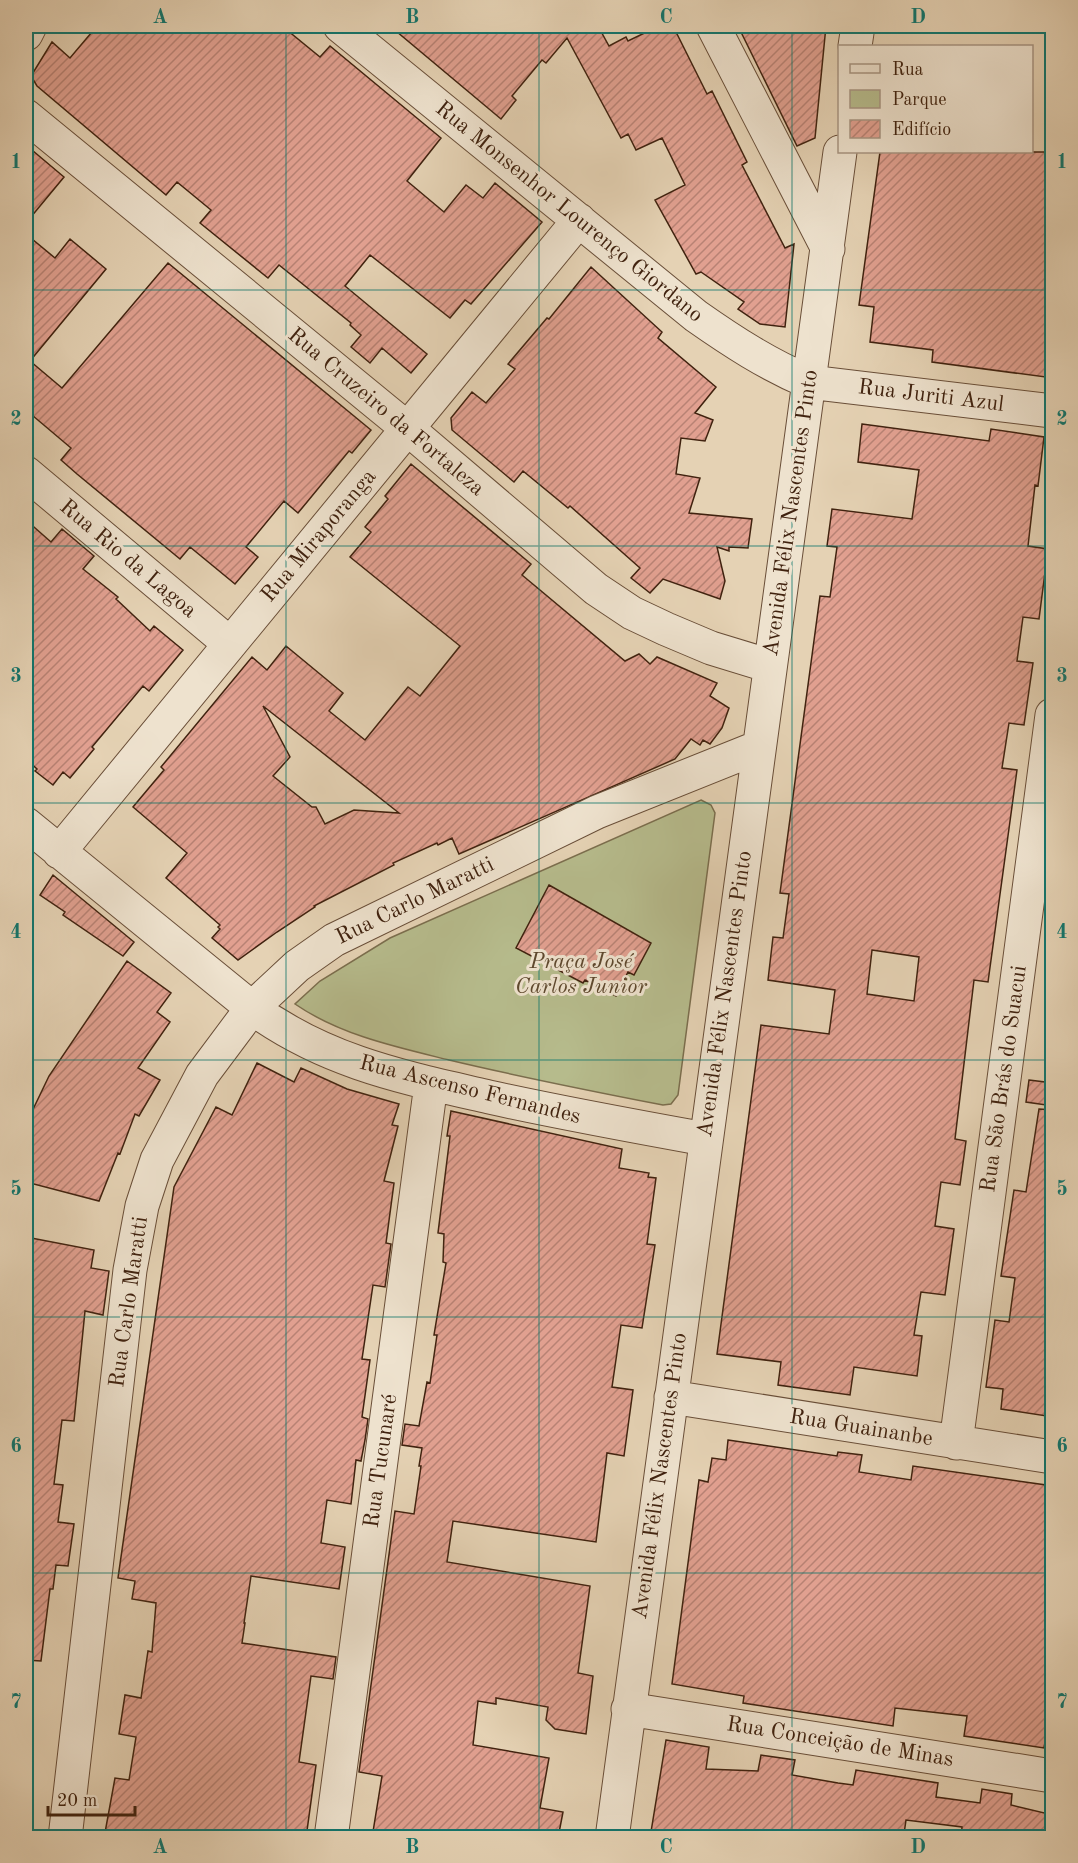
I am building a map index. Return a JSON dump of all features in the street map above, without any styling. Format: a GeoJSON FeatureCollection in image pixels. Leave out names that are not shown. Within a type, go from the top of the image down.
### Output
{"type":"FeatureCollection","features":[{"type":"Feature","properties":{"kind":"street"},"geometry":{"type":"LineString","coordinates":[[26,34],[30,26]]}},
{"type":"Feature","properties":{"kind":"street","name":"Rua Monsenhor Lourenço Giordano"},"geometry":{"type":"LineString","coordinates":[[340,26],[705,322],[747,351],[809,382]]}},
{"type":"Feature","properties":{"kind":"street"},"geometry":{"type":"LineString","coordinates":[[714,26],[828,249]]}},
{"type":"Feature","properties":{"kind":"street"},"geometry":{"type":"LineString","coordinates":[[855,45],[858,26]]}},
{"type":"Feature","properties":{"kind":"street","name":"Rua Cruzeiro da Fortaleza"},"geometry":{"type":"LineString","coordinates":[[26,116],[408,429],[596,589],[632,613],[711,648],[770,666]]}},
{"type":"Feature","properties":{"kind":"street","name":"Avenida Félix Nascentes Pinto"},"geometry":{"type":"LineString","coordinates":[[612,1838],[840,153]]}},
{"type":"Feature","properties":{"kind":"street","name":"Rua Miraporanga"},"geometry":{"type":"LineString","coordinates":[[59,852],[579,220]]}},
{"type":"Feature","properties":{"kind":"street","name":"Rua Juriti Azul"},"geometry":{"type":"LineString","coordinates":[[809,382],[1053,411]]}},
{"type":"Feature","properties":{"kind":"street","name":"Rua Rio da Lagoa"},"geometry":{"type":"LineString","coordinates":[[26,473],[230,644]]}},
{"type":"Feature","properties":{"kind":"street","name":"Rua São Brás do Suacui"},"geometry":{"type":"LineString","coordinates":[[956,1443],[1053,715]]}},
{"type":"Feature","properties":{"kind":"street","name":"Rua Carlo Maratti"},"geometry":{"type":"LineString","coordinates":[[66,1838],[130,1270],[142,1206],[157,1160],[202,1075],[252,1008],[297,966],[334,940],[597,812],[759,747]]}},
{"type":"Feature","properties":{"kind":"street","name":"Rua Ascenso Fernandes"},"geometry":{"type":"LineString","coordinates":[[26,824],[252,1008],[277,1026],[317,1048],[356,1063],[431,1084],[596,1120],[705,1139]]}},
{"type":"Feature","properties":{"kind":"street","name":"Rua Tucunaré"},"geometry":{"type":"LineString","coordinates":[[331,1838],[431,1084]]}},
{"type":"Feature","properties":{"kind":"street","name":"Rua Guainanbe"},"geometry":{"type":"LineString","coordinates":[[670,1397],[1053,1457]]}},
{"type":"Feature","properties":{"kind":"street","name":"Rua Conceição de Minas"},"geometry":{"type":"LineString","coordinates":[[628,1709],[1053,1776]]}},
{"type":"Feature","properties":{"kind":"green space","name":"Praça José Carlos Junior"},"geometry":{"type":"Polygon","coordinates":[[[701,800],[711,805],[715,813],[678,1095],[671,1104],[663,1105],[556,1084],[409,1050],[350,1032],[312,1015],[295,1004],[320,981],[390,938],[701,800]]]}},
{"type":"Feature","properties":{"kind":"building"},"geometry":{"type":"Polygon","coordinates":[[[97,26],[282,26],[320,57],[330,46],[441,138],[407,181],[444,212],[466,185],[483,198],[495,183],[542,222],[471,304],[465,300],[450,318],[370,255],[345,286],[427,354],[411,373],[382,348],[370,363],[351,347],[361,335],[350,325],[351,323],[279,265],[268,278],[200,223],[211,210],[177,182],[166,195],[37,86],[31,76],[52,42],[70,58],[97,26]]]}},
{"type":"Feature","properties":{"kind":"building"},"geometry":{"type":"Polygon","coordinates":[[[390,26],[598,26],[609,46],[626,37],[628,41],[659,26],[673,26],[707,94],[712,91],[747,162],[742,165],[785,248],[794,244],[785,327],[760,324],[738,309],[744,302],[701,272],[696,274],[655,200],[685,185],[662,138],[636,150],[628,134],[621,138],[567,38],[546,63],[542,60],[512,96],[516,100],[501,119],[390,26]]]}},
{"type":"Feature","properties":{"kind":"building"},"geometry":{"type":"Polygon","coordinates":[[[738,26],[826,26],[815,138],[797,146],[738,26]]]}},
{"type":"Feature","properties":{"kind":"building"},"geometry":{"type":"Polygon","coordinates":[[[26,145],[64,177],[26,223],[26,145]]]}},
{"type":"Feature","properties":{"kind":"building"},"geometry":{"type":"Polygon","coordinates":[[[1053,152],[1053,212],[1049,240],[1053,241],[1053,378],[932,362],[933,350],[870,342],[874,307],[859,305],[880,153],[1053,152]]]}},
{"type":"Feature","properties":{"kind":"building"},"geometry":{"type":"Polygon","coordinates":[[[26,234],[55,258],[70,239],[106,269],[30,361],[62,388],[168,263],[371,430],[352,453],[349,451],[298,513],[284,501],[246,547],[258,557],[235,584],[190,547],[180,559],[77,474],[61,460],[71,448],[26,410],[26,234]]]}},
{"type":"Feature","properties":{"kind":"building"},"geometry":{"type":"Polygon","coordinates":[[[591,267],[662,332],[658,338],[716,387],[695,413],[713,420],[705,441],[681,438],[676,474],[700,478],[689,513],[752,519],[748,548],[729,547],[729,551],[717,547],[725,581],[720,599],[663,579],[650,593],[631,578],[640,568],[570,506],[568,508],[523,471],[514,482],[452,430],[451,418],[472,392],[486,403],[515,369],[508,364],[547,318],[549,319],[591,267]]]}},
{"type":"Feature","properties":{"kind":"building"},"geometry":{"type":"Polygon","coordinates":[[[862,424],[989,441],[991,429],[1044,437],[1038,486],[1035,485],[1028,546],[1048,549],[1039,619],[1023,617],[1017,661],[1033,663],[1024,725],[1009,723],[1002,768],[1017,770],[988,982],[974,980],[955,1139],[966,1141],[960,1185],[941,1182],[935,1226],[954,1229],[945,1295],[921,1292],[914,1335],[922,1336],[917,1376],[854,1367],[850,1395],[778,1385],[781,1362],[717,1354],[761,1025],[829,1034],[835,990],[768,980],[773,937],[783,938],[789,894],[780,893],[820,596],[830,597],[837,547],[827,546],[832,509],[912,519],[919,470],[858,462],[862,424]],[[872,950],[867,994],[914,1001],[919,957],[872,950]]]}},
{"type":"Feature","properties":{"kind":"building"},"geometry":{"type":"Polygon","coordinates":[[[411,464],[531,564],[522,575],[625,661],[639,654],[650,664],[657,657],[717,683],[710,696],[729,708],[722,728],[710,744],[703,740],[700,745],[691,739],[675,759],[459,854],[452,838],[393,863],[394,865],[314,906],[238,960],[212,938],[220,929],[218,927],[220,925],[166,878],[187,853],[133,807],[164,770],[161,767],[252,657],[267,670],[286,646],[343,693],[329,711],[365,740],[408,687],[420,696],[460,646],[350,557],[371,532],[365,527],[388,499],[385,496],[411,464]],[[263,706],[290,757],[273,776],[312,807],[316,807],[325,824],[354,810],[399,813],[263,706]]]}},
{"type":"Feature","properties":{"kind":"building"},"geometry":{"type":"Polygon","coordinates":[[[26,520],[51,542],[62,529],[94,556],[83,569],[118,597],[116,599],[150,631],[154,626],[183,650],[149,691],[143,686],[92,747],[94,749],[70,778],[63,772],[53,785],[35,771],[37,769],[26,759],[26,520]]]}},
{"type":"Feature","properties":{"kind":"building"},"geometry":{"type":"Polygon","coordinates":[[[53,875],[134,942],[123,956],[63,915],[65,912],[40,895],[53,875]]]}},
{"type":"Feature","properties":{"kind":"building"},"geometry":{"type":"Polygon","coordinates":[[[549,885],[651,943],[634,975],[628,972],[616,996],[585,980],[583,983],[516,948],[549,885]]]}},
{"type":"Feature","properties":{"kind":"building"},"geometry":{"type":"Polygon","coordinates":[[[127,961],[171,993],[157,1012],[170,1022],[138,1068],[160,1080],[139,1116],[135,1114],[99,1201],[26,1182],[26,1124],[49,1076],[127,961]]]}},
{"type":"Feature","properties":{"kind":"building"},"geometry":{"type":"Polygon","coordinates":[[[257,1063],[294,1082],[301,1068],[347,1089],[399,1104],[392,1125],[398,1126],[384,1181],[394,1183],[386,1243],[391,1244],[385,1287],[373,1285],[362,1359],[370,1360],[362,1417],[368,1419],[365,1440],[361,1461],[356,1460],[351,1504],[327,1500],[321,1543],[345,1547],[339,1589],[251,1576],[244,1623],[242,1643],[336,1657],[333,1679],[311,1676],[299,1762],[316,1765],[306,1838],[104,1838],[115,1778],[129,1780],[136,1737],[119,1734],[125,1695],[141,1698],[148,1651],[152,1652],[156,1603],[132,1599],[135,1581],[118,1578],[174,1187],[216,1107],[232,1115],[257,1063]]]}},
{"type":"Feature","properties":{"kind":"building"},"geometry":{"type":"Polygon","coordinates":[[[1029,1080],[1053,1083],[1053,1106],[1026,1102],[1029,1080]]]}},
{"type":"Feature","properties":{"kind":"building"},"geometry":{"type":"Polygon","coordinates":[[[1039,1109],[1053,1110],[1053,1417],[1001,1409],[1003,1389],[986,1387],[995,1320],[1009,1322],[1015,1278],[1001,1276],[1014,1190],[1026,1192],[1039,1109]]]}},
{"type":"Feature","properties":{"kind":"building"},"geometry":{"type":"Polygon","coordinates":[[[451,1111],[622,1149],[619,1168],[649,1173],[648,1177],[656,1178],[647,1244],[655,1245],[642,1328],[621,1325],[612,1387],[633,1390],[624,1456],[607,1453],[596,1542],[453,1521],[447,1562],[590,1586],[578,1673],[593,1676],[586,1734],[555,1729],[546,1720],[548,1707],[496,1698],[496,1704],[478,1701],[473,1745],[549,1758],[540,1808],[563,1812],[558,1838],[372,1838],[382,1776],[359,1772],[395,1511],[414,1514],[421,1466],[419,1466],[422,1448],[402,1445],[405,1424],[419,1426],[427,1382],[430,1383],[437,1335],[434,1335],[446,1263],[443,1262],[444,1234],[438,1233],[451,1111]]]}},
{"type":"Feature","properties":{"kind":"building"},"geometry":{"type":"Polygon","coordinates":[[[26,1237],[94,1250],[91,1268],[109,1271],[103,1315],[85,1311],[74,1421],[62,1420],[54,1484],[63,1485],[58,1522],[74,1524],[68,1566],[56,1565],[53,1589],[50,1589],[41,1661],[26,1660],[26,1237]]]}},
{"type":"Feature","properties":{"kind":"building"},"geometry":{"type":"Polygon","coordinates":[[[728,1440],[837,1456],[838,1452],[862,1455],[859,1472],[911,1480],[913,1466],[1053,1486],[1053,1691],[1044,1748],[964,1736],[967,1716],[895,1708],[893,1726],[743,1703],[744,1696],[672,1684],[699,1480],[708,1482],[712,1458],[726,1460],[728,1440]]]}},
{"type":"Feature","properties":{"kind":"building"},"geometry":{"type":"Polygon","coordinates":[[[666,1740],[709,1747],[706,1769],[758,1771],[761,1755],[795,1760],[792,1775],[838,1783],[853,1785],[856,1770],[938,1783],[936,1797],[980,1803],[982,1789],[1012,1794],[1011,1805],[1053,1815],[1053,1838],[961,1838],[962,1827],[906,1820],[904,1834],[898,1833],[897,1838],[650,1838],[666,1740]]]}}]}
